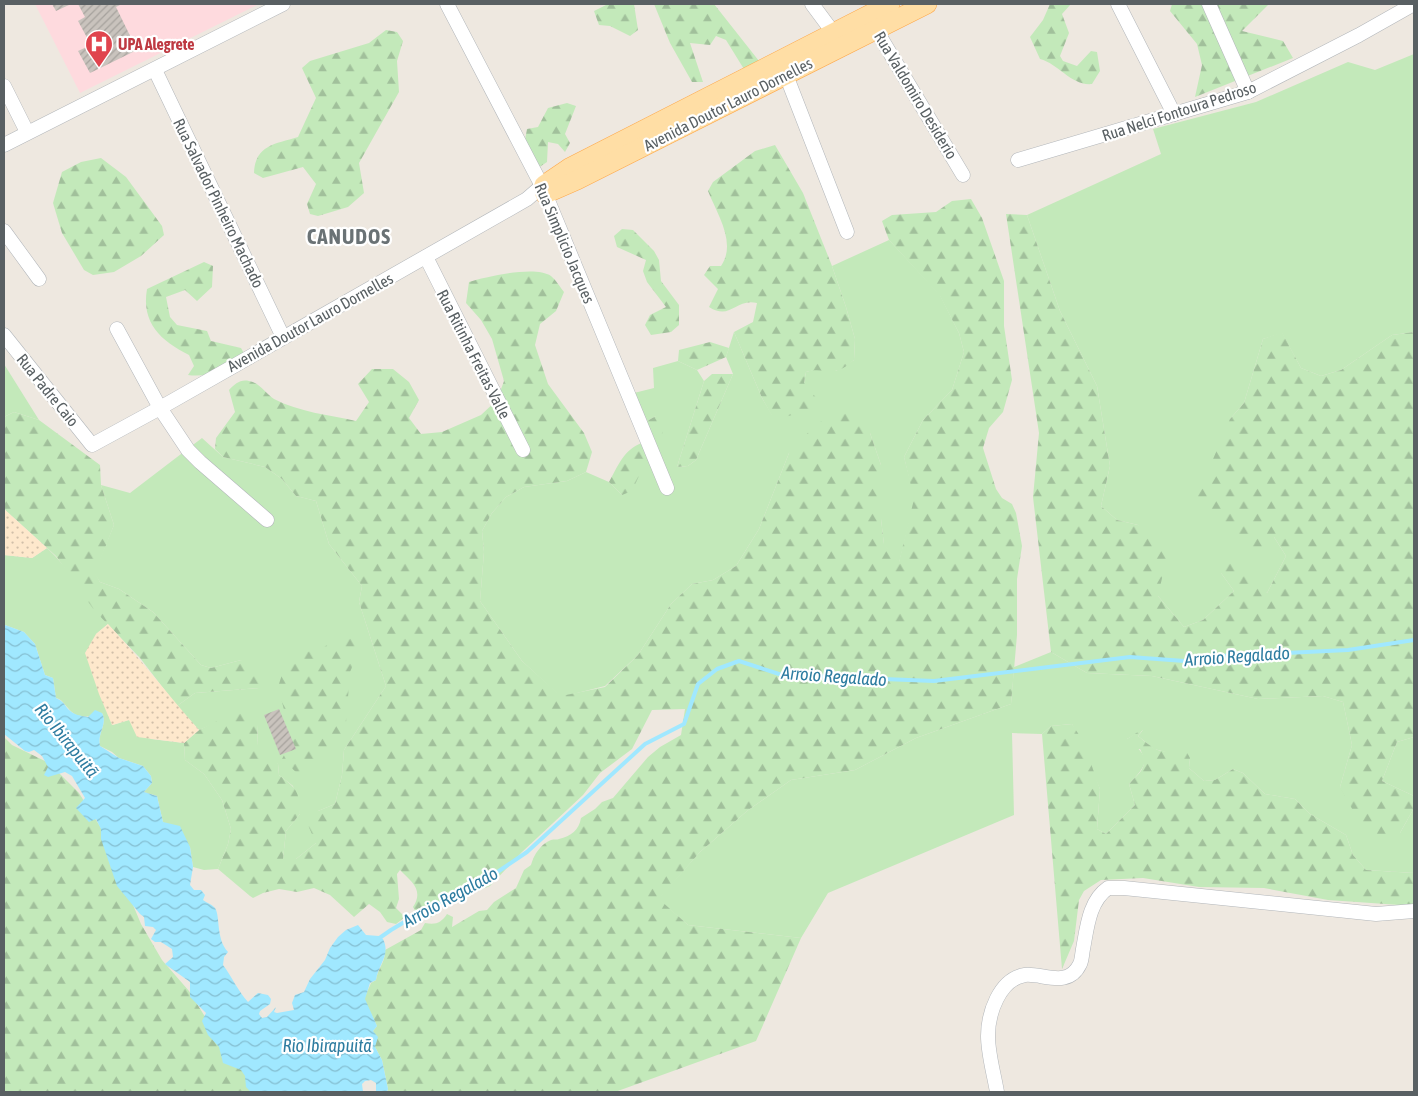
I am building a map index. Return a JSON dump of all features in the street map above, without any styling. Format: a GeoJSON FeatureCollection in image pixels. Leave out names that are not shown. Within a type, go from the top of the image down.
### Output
{"type":"FeatureCollection","features":[{"type":"Feature","properties":{"kind":"main road","name":"Avenida Doutor Lauro Dornelles"},"geometry":{"type":"LineString","coordinates":[[872,22],[890,4]]}},
{"type":"Feature","properties":{"kind":"main road","name":"Avenida Doutor Lauro Dornelles"},"geometry":{"type":"LineString","coordinates":[[544,190],[569,168],[872,22],[926,4]]}},
{"type":"Feature","properties":{"kind":"main road","name":"Avenida Doutor Lauro Dornelles"},"geometry":{"type":"LineString","coordinates":[[544,190],[586,176],[786,75],[838,40]]}},
{"type":"Feature","properties":{"kind":"street"},"geometry":{"type":"LineString","coordinates":[[4,145],[283,4]]}},
{"type":"Feature","properties":{"kind":"street","name":"Rua Simplicio Jacques"},"geometry":{"type":"LineString","coordinates":[[447,4],[544,190],[667,488]]}},
{"type":"Feature","properties":{"kind":"street"},"geometry":{"type":"LineString","coordinates":[[812,4],[838,40]]}},
{"type":"Feature","properties":{"kind":"street"},"geometry":{"type":"LineString","coordinates":[[1118,4],[1174,114]]}},
{"type":"Feature","properties":{"kind":"street"},"geometry":{"type":"LineString","coordinates":[[1209,4],[1248,92]]}},
{"type":"Feature","properties":{"kind":"street","name":"Rua Nelci Fontoura Pedroso"},"geometry":{"type":"LineString","coordinates":[[1018,160],[1248,92],[1359,35],[1414,4]]}},
{"type":"Feature","properties":{"kind":"street","name":"Rua Valdomiro Desiderio"},"geometry":{"type":"LineString","coordinates":[[872,22],[963,175]]}},
{"type":"Feature","properties":{"kind":"street","name":"Rua Salvador Pinheiro Machado"},"geometry":{"type":"LineString","coordinates":[[155,70],[282,337]]}},
{"type":"Feature","properties":{"kind":"street"},"geometry":{"type":"LineString","coordinates":[[786,75],[847,232]]}},
{"type":"Feature","properties":{"kind":"street"},"geometry":{"type":"LineString","coordinates":[[4,86],[28,132]]}},
{"type":"Feature","properties":{"kind":"street","name":"Avenida Doutor Lauro Dornelles"},"geometry":{"type":"LineString","coordinates":[[92,445],[544,190]]}},
{"type":"Feature","properties":{"kind":"street"},"geometry":{"type":"LineString","coordinates":[[4,231],[39,279]]}},
{"type":"Feature","properties":{"kind":"street","name":"Rua Ritinha Freitas Valle"},"geometry":{"type":"LineString","coordinates":[[426,257],[523,450]]}},
{"type":"Feature","properties":{"kind":"street"},"geometry":{"type":"LineString","coordinates":[[118,329],[160,408],[188,450],[268,520]]}},
{"type":"Feature","properties":{"kind":"street","name":"Rua Padre Caio"},"geometry":{"type":"LineString","coordinates":[[4,335],[92,445]]}},
{"type":"Feature","properties":{"kind":"street"},"geometry":{"type":"LineString","coordinates":[[997,1092],[988,1035],[993,1003],[1004,988],[1014,979],[1026,975],[1058,979],[1074,972],[1080,964],[1087,924],[1096,900],[1108,888],[1124,888],[1376,914],[1414,911]]}},
{"type":"Feature","properties":{"kind":"shaded area","name":"UPA Alegrete"},"geometry":{"type":"Polygon","coordinates":[[[35,4],[259,4],[80,93],[35,4]]]}},
{"type":"Feature","properties":{"kind":"green space"},"geometry":{"type":"Polygon","coordinates":[[[608,4],[634,4],[638,30],[630,36],[610,26],[599,25],[594,11],[608,4]]]}},
{"type":"Feature","properties":{"kind":"green space"},"geometry":{"type":"Polygon","coordinates":[[[654,4],[714,4],[759,61],[747,74],[726,40],[716,36],[710,45],[690,43],[703,82],[692,82],[670,43],[654,4]]]}},
{"type":"Feature","properties":{"kind":"green space"},"geometry":{"type":"Polygon","coordinates":[[[1050,4],[1071,4],[1062,14],[1069,33],[1060,56],[1063,61],[1077,66],[1091,51],[1097,52],[1100,71],[1092,84],[1078,82],[1053,65],[1040,59],[1030,37],[1043,20],[1050,4]]]}},
{"type":"Feature","properties":{"kind":"green space"},"geometry":{"type":"Polygon","coordinates":[[[1172,4],[1269,4],[1242,31],[1283,41],[1293,58],[1195,97],[1202,65],[1197,44],[1170,11],[1172,4]]]}},
{"type":"Feature","properties":{"kind":"green space"},"geometry":{"type":"Polygon","coordinates":[[[386,30],[397,32],[403,41],[397,61],[399,92],[359,163],[364,193],[348,207],[318,216],[310,214],[307,204],[316,184],[303,167],[263,178],[254,173],[255,164],[262,151],[268,147],[298,137],[316,98],[302,68],[310,61],[369,43],[386,30]]]}},
{"type":"Feature","properties":{"kind":"green space"},"geometry":{"type":"Polygon","coordinates":[[[1414,54],[1414,332],[1392,335],[1341,370],[1321,376],[1301,368],[1282,333],[1263,339],[1244,403],[1230,419],[1274,537],[1286,556],[1267,593],[1221,573],[1234,591],[1203,620],[1184,627],[1158,596],[1138,525],[1117,520],[1101,506],[1110,466],[1097,386],[1060,311],[1027,215],[1161,154],[1153,129],[1256,102],[1348,62],[1375,70],[1414,54]]]}},
{"type":"Feature","properties":{"kind":"green space"},"geometry":{"type":"Polygon","coordinates":[[[567,103],[576,106],[565,134],[570,143],[565,152],[558,144],[548,142],[547,162],[538,168],[525,140],[527,129],[538,127],[548,108],[567,103]]]}},
{"type":"Feature","properties":{"kind":"green space"},"geometry":{"type":"Polygon","coordinates":[[[775,145],[803,193],[832,266],[855,339],[854,360],[845,367],[835,371],[814,370],[806,372],[804,383],[818,400],[812,409],[782,418],[772,416],[762,398],[734,332],[753,322],[757,303],[743,303],[728,311],[716,311],[709,307],[718,289],[704,275],[710,266],[721,266],[727,248],[724,228],[708,191],[713,182],[755,151],[775,145]]]}},
{"type":"Feature","properties":{"kind":"green space"},"geometry":{"type":"Polygon","coordinates":[[[101,158],[126,177],[162,226],[164,235],[141,256],[114,272],[93,275],[84,270],[62,233],[53,203],[62,172],[81,162],[101,158]]]}},
{"type":"Feature","properties":{"kind":"green space"},"geometry":{"type":"Polygon","coordinates":[[[971,199],[982,218],[1004,281],[1004,326],[1012,380],[1003,412],[989,428],[983,448],[996,489],[1002,498],[1012,504],[1016,513],[1022,546],[1017,579],[1017,635],[1011,704],[916,738],[855,770],[791,780],[747,811],[700,852],[659,899],[688,925],[801,938],[756,1041],[615,1092],[387,1092],[382,1060],[375,1047],[373,1031],[377,1026],[364,999],[371,983],[376,980],[385,950],[421,930],[425,923],[438,923],[447,914],[453,917],[452,927],[479,911],[487,910],[494,902],[516,888],[524,870],[531,865],[541,847],[551,840],[563,838],[574,832],[581,818],[602,802],[613,798],[648,757],[660,747],[681,735],[685,709],[652,710],[632,749],[600,773],[583,795],[522,852],[490,886],[473,893],[457,903],[450,897],[448,904],[437,906],[436,915],[426,918],[418,916],[413,907],[417,891],[412,882],[400,870],[397,874],[399,899],[396,908],[405,917],[396,924],[387,922],[380,912],[369,904],[354,917],[330,895],[314,888],[297,892],[279,889],[253,898],[250,896],[218,869],[228,844],[231,829],[222,800],[204,774],[185,760],[184,743],[199,730],[233,713],[252,711],[258,725],[257,745],[272,750],[278,764],[279,775],[293,787],[298,795],[300,814],[286,831],[283,859],[296,859],[316,843],[307,823],[318,811],[335,804],[342,775],[344,750],[386,686],[359,602],[362,586],[329,544],[316,501],[296,496],[282,479],[265,467],[223,457],[215,449],[216,438],[235,412],[229,390],[240,381],[249,381],[256,384],[274,399],[294,407],[356,421],[369,402],[358,384],[372,369],[393,369],[409,382],[419,400],[409,418],[421,434],[442,432],[481,415],[497,400],[504,381],[492,339],[481,320],[466,303],[469,282],[498,275],[523,272],[544,273],[551,276],[564,292],[556,311],[540,324],[535,345],[548,384],[584,433],[592,452],[586,472],[567,481],[524,487],[506,497],[492,513],[482,531],[484,552],[480,601],[522,661],[561,696],[605,687],[638,655],[671,604],[692,584],[713,580],[736,566],[759,529],[789,453],[817,423],[852,410],[870,433],[881,465],[881,519],[884,544],[899,562],[914,499],[904,457],[923,420],[952,390],[964,352],[959,333],[940,296],[889,240],[882,221],[892,215],[936,212],[952,201],[971,199]]]}},
{"type":"Feature","properties":{"kind":"green space"},"geometry":{"type":"Polygon","coordinates":[[[1006,214],[1027,215],[1060,311],[1097,386],[1110,466],[1101,506],[1117,520],[1138,525],[1167,556],[1158,596],[1184,627],[1203,620],[1234,591],[1221,573],[1221,552],[1267,593],[1286,556],[1274,537],[1259,551],[1238,545],[1197,497],[1230,419],[1244,403],[1263,339],[1282,332],[1301,368],[1321,376],[1341,370],[1392,335],[1414,332],[1414,737],[1397,742],[1382,781],[1414,796],[1414,808],[1400,833],[1380,837],[1361,825],[1340,787],[1352,745],[1343,702],[1323,696],[1258,699],[1152,676],[1087,673],[1051,652],[1033,497],[1039,433],[1006,214]]]}},
{"type":"Feature","properties":{"kind":"green space"},"geometry":{"type":"Polygon","coordinates":[[[622,229],[633,230],[654,251],[659,260],[661,281],[679,305],[679,325],[671,332],[651,335],[645,325],[650,315],[666,307],[647,282],[643,271],[646,260],[617,247],[614,236],[622,229]]]}},
{"type":"Feature","properties":{"kind":"green space"},"geometry":{"type":"Polygon","coordinates":[[[889,240],[940,295],[959,333],[964,352],[952,390],[923,420],[904,457],[915,499],[899,563],[884,545],[881,519],[881,465],[870,433],[789,453],[759,529],[736,566],[713,580],[692,584],[671,604],[638,655],[605,686],[561,697],[522,661],[480,601],[484,552],[482,531],[492,513],[506,497],[524,487],[567,481],[586,472],[609,482],[622,495],[642,443],[656,416],[647,421],[634,393],[654,388],[653,368],[678,361],[697,370],[704,381],[677,467],[688,466],[696,460],[733,374],[726,357],[734,332],[762,398],[772,415],[804,383],[806,372],[816,369],[836,371],[854,360],[855,339],[832,266],[889,240]]]}},
{"type":"Feature","properties":{"kind":"green space"},"geometry":{"type":"Polygon","coordinates":[[[204,262],[213,266],[212,287],[197,301],[185,290],[166,297],[170,317],[177,325],[207,331],[211,341],[241,348],[246,357],[233,365],[211,374],[196,376],[188,375],[194,366],[189,355],[170,344],[155,329],[147,312],[146,301],[147,289],[204,262]]]}},
{"type":"Feature","properties":{"kind":"green space"},"geometry":{"type":"Polygon","coordinates":[[[710,342],[729,348],[726,357],[697,370],[678,361],[679,350],[710,342]]]}},
{"type":"Feature","properties":{"kind":"green space"},"geometry":{"type":"Polygon","coordinates":[[[4,364],[39,420],[14,412],[4,417],[4,364]]]}},
{"type":"Feature","properties":{"kind":"green space"},"geometry":{"type":"Polygon","coordinates":[[[712,374],[733,374],[696,460],[688,466],[677,467],[704,381],[712,374]]]}},
{"type":"Feature","properties":{"kind":"green space"},"geometry":{"type":"Polygon","coordinates":[[[14,412],[39,420],[100,465],[101,485],[114,525],[95,573],[100,582],[119,589],[153,612],[201,665],[211,668],[241,660],[261,667],[259,688],[195,693],[177,706],[140,658],[94,610],[56,556],[4,509],[4,417],[14,412]]]}},
{"type":"Feature","properties":{"kind":"green space"},"geometry":{"type":"Polygon","coordinates":[[[656,416],[666,419],[661,438],[647,436],[647,421],[656,416]]]}},
{"type":"Feature","properties":{"kind":"green space"},"geometry":{"type":"Polygon","coordinates":[[[202,438],[223,457],[265,467],[282,479],[296,496],[316,501],[329,544],[362,586],[359,602],[386,686],[344,750],[342,775],[335,804],[318,811],[316,843],[296,859],[283,859],[286,831],[300,814],[293,786],[279,775],[278,764],[257,746],[258,725],[213,724],[199,730],[177,706],[195,693],[259,688],[241,660],[211,668],[201,665],[153,612],[119,589],[100,582],[94,573],[114,525],[101,485],[130,493],[202,438]]]}},
{"type":"Feature","properties":{"kind":"green space"},"geometry":{"type":"Polygon","coordinates":[[[642,443],[645,463],[632,491],[622,495],[609,482],[626,454],[642,443]]]}},
{"type":"Feature","properties":{"kind":"green space"},"geometry":{"type":"Polygon","coordinates":[[[47,548],[64,566],[108,624],[96,634],[113,725],[129,720],[151,739],[184,743],[185,760],[204,774],[222,800],[231,829],[228,844],[218,869],[204,870],[193,867],[190,847],[163,822],[157,796],[144,792],[152,783],[151,776],[143,766],[119,758],[100,746],[99,741],[104,721],[102,713],[80,716],[72,712],[62,701],[56,698],[53,678],[45,675],[35,644],[24,632],[5,625],[4,555],[32,558],[47,548]]]}},
{"type":"Feature","properties":{"kind":"green space"},"geometry":{"type":"Polygon","coordinates":[[[347,629],[362,644],[350,672],[346,723],[342,733],[318,766],[308,772],[298,774],[282,759],[292,740],[278,687],[285,665],[302,653],[323,648],[347,629]]]}},
{"type":"Feature","properties":{"kind":"green space"},"geometry":{"type":"Polygon","coordinates":[[[1051,652],[1087,673],[1152,676],[1258,699],[1323,696],[1343,702],[1352,745],[1340,787],[1400,833],[1414,808],[1414,873],[1366,870],[1353,855],[1346,835],[1310,814],[1295,799],[1265,794],[1243,773],[1233,769],[1215,780],[1204,781],[1189,768],[1190,758],[1154,749],[1138,736],[1143,730],[1127,739],[1144,756],[1143,766],[1129,784],[1135,805],[1106,834],[1097,829],[1100,789],[1072,724],[1051,726],[1042,734],[1012,733],[1014,815],[828,893],[801,938],[688,925],[658,899],[700,852],[747,811],[791,780],[855,770],[916,738],[1011,704],[1014,667],[1051,652]]]}},
{"type":"Feature","properties":{"kind":"green space"},"geometry":{"type":"Polygon","coordinates":[[[1072,724],[1083,741],[1100,789],[1097,829],[1106,834],[1135,805],[1129,784],[1144,765],[1144,760],[1140,749],[1129,750],[1127,739],[1144,728],[1138,736],[1155,749],[1169,751],[1185,749],[1190,758],[1189,768],[1204,781],[1215,780],[1233,769],[1243,773],[1265,794],[1295,799],[1310,814],[1346,835],[1353,855],[1366,870],[1414,873],[1414,906],[1328,900],[1264,888],[1199,887],[1143,878],[1101,880],[1084,891],[1079,900],[1074,941],[1062,969],[1042,734],[1051,726],[1072,724]]]}},
{"type":"Feature","properties":{"kind":"green space"},"geometry":{"type":"Polygon","coordinates":[[[4,737],[12,745],[49,763],[79,793],[101,828],[141,924],[162,960],[189,991],[222,1044],[248,1077],[255,1092],[4,1092],[4,737]]]}},
{"type":"Feature","properties":{"kind":"green space"},"geometry":{"type":"Polygon","coordinates":[[[1414,737],[1414,796],[1382,781],[1397,742],[1414,737]]]}},
{"type":"Feature","properties":{"kind":"sand"},"geometry":{"type":"Polygon","coordinates":[[[4,509],[47,548],[32,558],[4,555],[4,509]]]}},
{"type":"Feature","properties":{"kind":"sand"},"geometry":{"type":"Polygon","coordinates":[[[108,624],[199,730],[184,743],[137,737],[129,720],[112,725],[85,653],[96,634],[108,624]]]}},
{"type":"Feature","properties":{"kind":"water","name":"Rio Ibirapuitã"},"geometry":{"type":"Polygon","coordinates":[[[4,619],[5,625],[24,632],[35,644],[45,675],[53,678],[56,698],[62,701],[70,711],[78,715],[88,717],[95,710],[102,713],[104,721],[99,741],[100,746],[119,758],[143,766],[151,776],[152,783],[144,792],[157,796],[163,822],[180,826],[190,847],[193,867],[190,885],[194,890],[201,890],[205,895],[203,900],[216,910],[221,940],[228,952],[224,957],[223,965],[248,1002],[258,993],[268,995],[271,999],[270,1004],[260,1011],[259,1014],[262,1018],[267,1017],[276,1007],[274,1012],[277,1013],[294,1010],[292,1003],[295,995],[304,992],[310,979],[325,960],[330,948],[346,930],[358,925],[366,935],[379,936],[383,939],[386,950],[385,955],[376,980],[370,983],[365,999],[377,1026],[373,1031],[378,1037],[375,1047],[382,1060],[387,1092],[376,1092],[376,1083],[371,1080],[365,1081],[362,1084],[363,1092],[251,1092],[246,1087],[245,1076],[241,1070],[223,1063],[219,1047],[208,1035],[202,1021],[206,1013],[190,997],[190,982],[165,964],[173,957],[172,949],[161,942],[155,942],[151,939],[156,930],[153,927],[145,926],[144,917],[117,886],[101,839],[101,829],[96,819],[89,822],[76,808],[85,798],[72,776],[65,772],[48,777],[44,775],[48,767],[42,756],[34,750],[25,751],[4,734],[4,619]]]}},
{"type":"Feature","properties":{"kind":"building"},"geometry":{"type":"Polygon","coordinates":[[[52,4],[71,4],[56,11],[52,4]]]}},
{"type":"Feature","properties":{"kind":"building"},"geometry":{"type":"Polygon","coordinates":[[[78,4],[122,4],[116,7],[137,50],[90,73],[78,51],[91,45],[78,21],[85,17],[78,4]]]}},
{"type":"Feature","properties":{"kind":"building"},"geometry":{"type":"Polygon","coordinates":[[[279,709],[296,749],[280,755],[264,715],[279,709]]]}},
{"type":"Feature","properties":{"kind":"waterway","name":"Arroio Regalado"},"geometry":{"type":"LineString","coordinates":[[378,939],[426,909],[468,892],[527,852],[645,744],[684,724],[698,684],[717,669],[739,661],[782,675],[934,681],[1130,657],[1198,662],[1221,656],[1348,650],[1414,640]]}},
{"type":"Feature","properties":{"kind":"place","name":"UPA Alegrete"},"geometry":{"type":"Point","coordinates":[99,68]}},
{"type":"Feature","properties":{"kind":"district","name":"CANUDOS"},"geometry":{"type":"Point","coordinates":[349,236]}}]}
